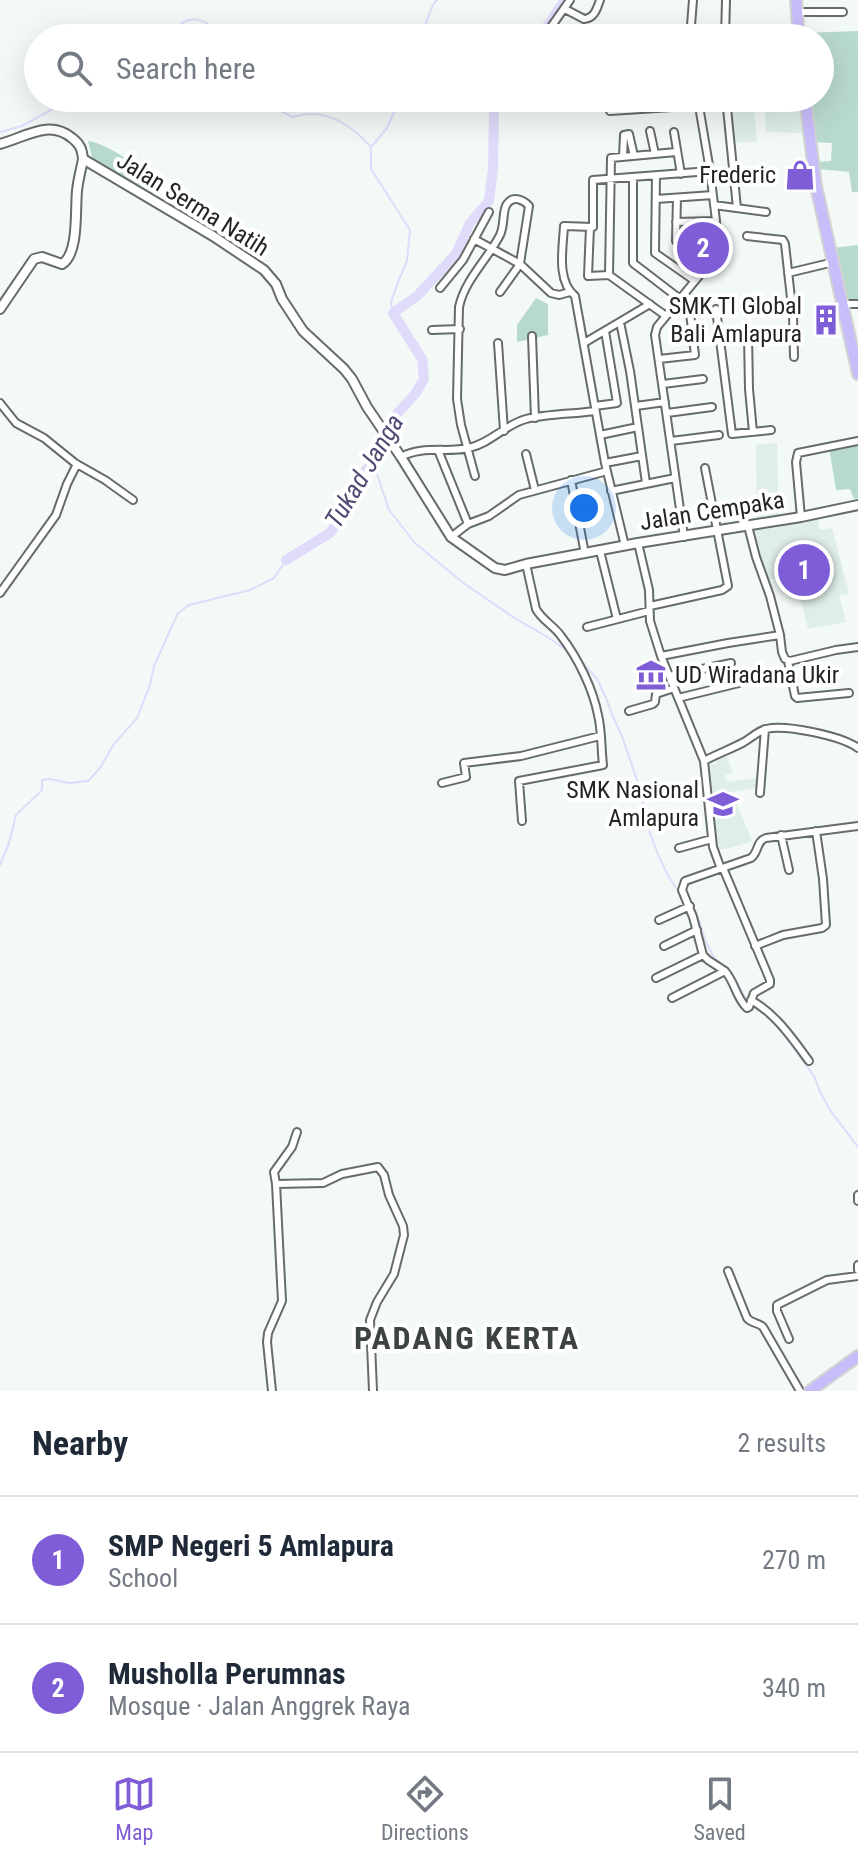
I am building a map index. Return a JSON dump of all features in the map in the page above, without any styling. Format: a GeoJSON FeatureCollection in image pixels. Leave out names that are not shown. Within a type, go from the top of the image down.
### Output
{"type":"FeatureCollection","features":[{"type":"Feature","properties":{"kind":"highway"},"geometry":{"type":"LineString","coordinates":[[807,112],[816,186],[858,374]]}},
{"type":"Feature","properties":{"kind":"highway"},"geometry":{"type":"LineString","coordinates":[[810,1391],[858,1356]]}},
{"type":"Feature","properties":{"kind":"street"},"geometry":{"type":"LineString","coordinates":[[553,24],[570,0]]}},
{"type":"Feature","properties":{"kind":"street"},"geometry":{"type":"LineString","coordinates":[[565,9],[588,19],[594,14],[600,0]]}},
{"type":"Feature","properties":{"kind":"street"},"geometry":{"type":"LineString","coordinates":[[691,24],[693,0]]}},
{"type":"Feature","properties":{"kind":"street"},"geometry":{"type":"LineString","coordinates":[[725,24],[726,0]]}},
{"type":"Feature","properties":{"kind":"street"},"geometry":{"type":"LineString","coordinates":[[796,6],[843,12]]}},
{"type":"Feature","properties":{"kind":"street"},"geometry":{"type":"LineString","coordinates":[[684,537],[655,330],[716,251],[710,171],[696,112]]}},
{"type":"Feature","properties":{"kind":"street"},"geometry":{"type":"LineString","coordinates":[[727,112],[737,208]]}},
{"type":"Feature","properties":{"kind":"street","name":"Jalan Serma Natih"},"geometry":{"type":"LineString","coordinates":[[0,144],[43,130],[55,128],[63,131],[81,146],[83,159],[264,270],[276,284],[303,331],[344,369],[367,407]]}},
{"type":"Feature","properties":{"kind":"street"},"geometry":{"type":"LineString","coordinates":[[650,131],[655,154]]}},
{"type":"Feature","properties":{"kind":"street"},"geometry":{"type":"LineString","coordinates":[[674,132],[681,174]]}},
{"type":"Feature","properties":{"kind":"street"},"geometry":{"type":"LineString","coordinates":[[623,157],[624,135],[629,134],[634,156]]}},
{"type":"Feature","properties":{"kind":"street"},"geometry":{"type":"LineString","coordinates":[[609,275],[611,158],[676,152]]}},
{"type":"Feature","properties":{"kind":"street"},"geometry":{"type":"LineString","coordinates":[[0,309],[34,259],[42,257],[62,264],[70,258],[83,159]]}},
{"type":"Feature","properties":{"kind":"street"},"geometry":{"type":"LineString","coordinates":[[666,316],[609,275],[588,276],[590,227],[593,227],[593,180],[710,171]]}},
{"type":"Feature","properties":{"kind":"street"},"geometry":{"type":"LineString","coordinates":[[656,176],[655,253],[695,281]]}},
{"type":"Feature","properties":{"kind":"street"},"geometry":{"type":"LineString","coordinates":[[633,178],[633,263],[679,300],[690,313],[695,355],[659,359]]}},
{"type":"Feature","properties":{"kind":"street"},"geometry":{"type":"LineString","coordinates":[[656,199],[713,195]]}},
{"type":"Feature","properties":{"kind":"street"},"geometry":{"type":"LineString","coordinates":[[677,198],[676,241],[708,265]]}},
{"type":"Feature","properties":{"kind":"street"},"geometry":{"type":"LineString","coordinates":[[475,476],[457,399],[461,300],[503,228],[507,204],[512,200],[525,201],[529,206],[520,264],[500,292]]}},
{"type":"Feature","properties":{"kind":"street"},"geometry":{"type":"LineString","coordinates":[[714,205],[766,212]]}},
{"type":"Feature","properties":{"kind":"street"},"geometry":{"type":"LineString","coordinates":[[440,288],[463,260],[489,212]]}},
{"type":"Feature","properties":{"kind":"street"},"geometry":{"type":"LineString","coordinates":[[676,222],[716,221]]}},
{"type":"Feature","properties":{"kind":"street"},"geometry":{"type":"LineString","coordinates":[[590,227],[564,226],[563,273],[570,292],[575,296],[606,467],[625,546]]}},
{"type":"Feature","properties":{"kind":"street"},"geometry":{"type":"LineString","coordinates":[[747,236],[784,241],[786,246],[794,357]]}},
{"type":"Feature","properties":{"kind":"street"},"geometry":{"type":"LineString","coordinates":[[474,239],[520,264],[551,293],[559,295],[570,292]]}},
{"type":"Feature","properties":{"kind":"street"},"geometry":{"type":"LineString","coordinates":[[788,273],[834,262]]}},
{"type":"Feature","properties":{"kind":"street"},"geometry":{"type":"LineString","coordinates":[[584,343],[650,304]]}},
{"type":"Feature","properties":{"kind":"street"},"geometry":{"type":"LineString","coordinates":[[843,304],[858,304]]}},
{"type":"Feature","properties":{"kind":"street"},"geometry":{"type":"LineString","coordinates":[[716,309],[732,434],[771,430]]}},
{"type":"Feature","properties":{"kind":"street"},"geometry":{"type":"LineString","coordinates":[[620,322],[636,406],[646,483]]}},
{"type":"Feature","properties":{"kind":"street"},"geometry":{"type":"LineString","coordinates":[[432,330],[460,329]]}},
{"type":"Feature","properties":{"kind":"street"},"geometry":{"type":"LineString","coordinates":[[398,453],[468,448],[487,441],[524,419],[617,403],[605,331]]}},
{"type":"Feature","properties":{"kind":"street"},"geometry":{"type":"LineString","coordinates":[[719,335],[793,334]]}},
{"type":"Feature","properties":{"kind":"street"},"geometry":{"type":"LineString","coordinates":[[748,335],[753,432]]}},
{"type":"Feature","properties":{"kind":"street"},"geometry":{"type":"LineString","coordinates":[[532,336],[535,418]]}},
{"type":"Feature","properties":{"kind":"street"},"geometry":{"type":"LineString","coordinates":[[498,343],[504,431]]}},
{"type":"Feature","properties":{"kind":"street"},"geometry":{"type":"LineString","coordinates":[[663,384],[703,379]]}},
{"type":"Feature","properties":{"kind":"street"},"geometry":{"type":"LineString","coordinates":[[636,406],[665,402]]}},
{"type":"Feature","properties":{"kind":"street"},"geometry":{"type":"LineString","coordinates":[[0,403],[16,423],[44,438],[77,464],[133,500]]}},
{"type":"Feature","properties":{"kind":"street","name":"Jalan Cempaka"},"geometry":{"type":"LineString","coordinates":[[367,407],[451,537],[495,568],[505,570],[638,543],[858,505]]}},
{"type":"Feature","properties":{"kind":"street"},"geometry":{"type":"LineString","coordinates":[[667,413],[712,407]]}},
{"type":"Feature","properties":{"kind":"street"},"geometry":{"type":"LineString","coordinates":[[600,435],[638,427]]}},
{"type":"Feature","properties":{"kind":"street"},"geometry":{"type":"LineString","coordinates":[[671,441],[719,435]]}},
{"type":"Feature","properties":{"kind":"street"},"geometry":{"type":"LineString","coordinates":[[801,517],[796,462],[798,453],[858,441]]}},
{"type":"Feature","properties":{"kind":"street"},"geometry":{"type":"LineString","coordinates":[[438,450],[468,524]]}},
{"type":"Feature","properties":{"kind":"street"},"geometry":{"type":"LineString","coordinates":[[526,454],[535,490]]}},
{"type":"Feature","properties":{"kind":"street"},"geometry":{"type":"LineString","coordinates":[[451,537],[519,495],[642,456]]}},
{"type":"Feature","properties":{"kind":"street"},"geometry":{"type":"LineString","coordinates":[[0,593],[56,515],[77,464]]}},
{"type":"Feature","properties":{"kind":"street"},"geometry":{"type":"LineString","coordinates":[[587,627],[728,586],[705,468]]}},
{"type":"Feature","properties":{"kind":"street"},"geometry":{"type":"LineString","coordinates":[[611,491],[675,478]]}},
{"type":"Feature","properties":{"kind":"street"},"geometry":{"type":"LineString","coordinates":[[571,480],[585,554]]}},
{"type":"Feature","properties":{"kind":"street"},"geometry":{"type":"LineString","coordinates":[[748,526],[796,697],[849,693]]}},
{"type":"Feature","properties":{"kind":"street"},"geometry":{"type":"LineString","coordinates":[[638,543],[661,656],[704,761],[713,850],[722,869],[771,982],[756,991],[746,1008],[730,977],[703,955],[690,906],[682,890],[683,883],[689,879],[722,869],[751,858],[762,839],[858,826]]}},
{"type":"Feature","properties":{"kind":"street"},"geometry":{"type":"LineString","coordinates":[[600,551],[617,619]]}},
{"type":"Feature","properties":{"kind":"street"},"geometry":{"type":"LineString","coordinates":[[522,821],[519,781],[603,765],[598,712],[589,688],[560,634],[539,615],[526,564]]}},
{"type":"Feature","properties":{"kind":"street"},"geometry":{"type":"LineString","coordinates":[[661,656],[780,635]]}},
{"type":"Feature","properties":{"kind":"street"},"geometry":{"type":"LineString","coordinates":[[788,661],[858,647]]}},
{"type":"Feature","properties":{"kind":"street"},"geometry":{"type":"LineString","coordinates":[[669,676],[731,663]]}},
{"type":"Feature","properties":{"kind":"street"},"geometry":{"type":"LineString","coordinates":[[678,698],[739,683]]}},
{"type":"Feature","properties":{"kind":"street"},"geometry":{"type":"LineString","coordinates":[[629,711],[653,704],[656,694],[674,688]]}},
{"type":"Feature","properties":{"kind":"street"},"geometry":{"type":"LineString","coordinates":[[704,761],[765,729],[837,738],[858,748]]}},
{"type":"Feature","properties":{"kind":"street"},"geometry":{"type":"LineString","coordinates":[[760,793],[765,729]]}},
{"type":"Feature","properties":{"kind":"street"},"geometry":{"type":"LineString","coordinates":[[442,783],[466,777],[464,763],[521,756],[600,736]]}},
{"type":"Feature","properties":{"kind":"street"},"geometry":{"type":"LineString","coordinates":[[755,946],[783,935],[826,925],[816,831]]}},
{"type":"Feature","properties":{"kind":"street"},"geometry":{"type":"LineString","coordinates":[[781,835],[789,870]]}},
{"type":"Feature","properties":{"kind":"street"},"geometry":{"type":"LineString","coordinates":[[679,848],[712,839]]}},
{"type":"Feature","properties":{"kind":"street"},"geometry":{"type":"LineString","coordinates":[[659,920],[690,906]]}},
{"type":"Feature","properties":{"kind":"street"},"geometry":{"type":"LineString","coordinates":[[664,946],[697,930]]}},
{"type":"Feature","properties":{"kind":"street"},"geometry":{"type":"LineString","coordinates":[[656,978],[703,955]]}},
{"type":"Feature","properties":{"kind":"street"},"geometry":{"type":"LineString","coordinates":[[672,998],[725,971]]}},
{"type":"Feature","properties":{"kind":"street"},"geometry":{"type":"LineString","coordinates":[[750,1003],[769,1012],[782,1024],[809,1061]]}},
{"type":"Feature","properties":{"kind":"street"},"geometry":{"type":"LineString","coordinates":[[272,1391],[268,1333],[282,1301],[274,1172],[292,1147],[297,1132]]}},
{"type":"Feature","properties":{"kind":"street"},"geometry":{"type":"LineString","coordinates":[[276,1184],[323,1183],[342,1174],[375,1167],[383,1173],[404,1235],[394,1274],[370,1320],[373,1391]]}},
{"type":"Feature","properties":{"kind":"street"},"geometry":{"type":"LineString","coordinates":[[858,1195],[858,1201]]}},
{"type":"Feature","properties":{"kind":"street"},"geometry":{"type":"LineString","coordinates":[[728,1271],[747,1318],[763,1327],[800,1391]]}},
{"type":"Feature","properties":{"kind":"street"},"geometry":{"type":"LineString","coordinates":[[789,1339],[777,1305],[827,1280],[858,1276]]}},
{"type":"Feature","properties":{"kind":"shaded area"},"geometry":{"type":"Polygon","coordinates":[[[731,112],[754,112],[757,141],[734,143],[731,112]]]}},
{"type":"Feature","properties":{"kind":"shaded area"},"geometry":{"type":"Polygon","coordinates":[[[765,112],[803,112],[805,133],[766,132],[765,112]]]}},
{"type":"Feature","properties":{"kind":"shaded area"},"geometry":{"type":"Polygon","coordinates":[[[777,443],[779,516],[757,519],[756,445],[777,443]]]}},
{"type":"Feature","properties":{"kind":"shaded area"},"geometry":{"type":"Polygon","coordinates":[[[817,516],[820,530],[832,528],[849,594],[839,595],[846,622],[808,629],[795,576],[768,580],[753,530],[817,516]]]}},
{"type":"Feature","properties":{"kind":"shaded area","name":"SMK Nasional Amlapura"},"geometry":{"type":"Polygon","coordinates":[[[725,753],[733,772],[724,776],[728,782],[757,778],[757,788],[732,792],[752,841],[714,850],[705,765],[717,764],[714,757],[725,753]]]}},
{"type":"Feature","properties":{"kind":"green space"},"geometry":{"type":"Polygon","coordinates":[[[858,31],[858,192],[852,192],[849,172],[818,169],[817,162],[831,161],[832,143],[815,142],[812,112],[834,112],[834,32],[858,31]]]}},
{"type":"Feature","properties":{"kind":"green space"},"geometry":{"type":"Polygon","coordinates":[[[88,141],[116,152],[164,184],[154,199],[93,161],[88,141]]]}},
{"type":"Feature","properties":{"kind":"green space"},"geometry":{"type":"Polygon","coordinates":[[[858,245],[858,301],[845,302],[833,248],[858,245]]]}},
{"type":"Feature","properties":{"kind":"green space"},"geometry":{"type":"Polygon","coordinates":[[[536,298],[548,304],[548,335],[517,342],[517,325],[536,298]]]}},
{"type":"Feature","properties":{"kind":"green space"},"geometry":{"type":"Polygon","coordinates":[[[858,444],[858,498],[854,499],[850,489],[836,490],[829,447],[858,444]]]}},
{"type":"Feature","properties":{"kind":"waterway"},"geometry":{"type":"LineString","coordinates":[[426,24],[437,0]]}},
{"type":"Feature","properties":{"kind":"waterway","name":"Tukad Janga"},"geometry":{"type":"LineString","coordinates":[[549,24],[565,0]]}},
{"type":"Feature","properties":{"kind":"waterway"},"geometry":{"type":"LineString","coordinates":[[181,24],[193,19],[207,24]]}},
{"type":"Feature","properties":{"kind":"waterway"},"geometry":{"type":"LineString","coordinates":[[0,132],[22,126],[47,112]]}},
{"type":"Feature","properties":{"kind":"waterway"},"geometry":{"type":"LineString","coordinates":[[282,112],[293,117],[304,114],[326,116],[355,131],[371,147],[371,169],[410,230],[407,261],[391,302],[393,313]]}},
{"type":"Feature","properties":{"kind":"waterway"},"geometry":{"type":"LineString","coordinates":[[372,146],[387,128],[394,112]]}},
{"type":"Feature","properties":{"kind":"waterway","name":"Tukad Janga"},"geometry":{"type":"LineString","coordinates":[[286,560],[330,533],[345,512],[353,486],[373,462],[394,417],[424,379],[422,359],[393,313],[417,296],[456,254],[470,223],[489,201],[494,112]]}},
{"type":"Feature","properties":{"kind":"waterway"},"geometry":{"type":"LineString","coordinates":[[373,462],[389,510],[415,543],[462,582],[570,653]]}},
{"type":"Feature","properties":{"kind":"waterway","name":"Tukad Janga"},"geometry":{"type":"LineString","coordinates":[[0,865],[16,815],[42,790],[42,780],[69,783],[88,781],[137,718],[154,666],[178,613],[189,605],[250,590],[274,578],[286,560]]}},
{"type":"Feature","properties":{"kind":"waterway"},"geometry":{"type":"LineString","coordinates":[[581,661],[597,679],[606,698],[643,798],[655,847],[679,891]]}},
{"type":"Feature","properties":{"kind":"waterway"},"geometry":{"type":"LineString","coordinates":[[691,904],[713,956],[732,974],[747,1001]]}},
{"type":"Feature","properties":{"kind":"waterway"},"geometry":{"type":"LineString","coordinates":[[751,1006],[769,1017],[790,1043],[814,1076],[832,1113],[858,1147]]}},
{"type":"Feature","properties":{"kind":"place","name":"Frederic"},"geometry":{"type":"Point","coordinates":[800,175]}},
{"type":"Feature","properties":{"kind":"place","name":"Musholla Perumnas"},"geometry":{"type":"Point","coordinates":[703,248]}},
{"type":"Feature","properties":{"kind":"place","name":"SMK TI Global Bali Amlapura"},"geometry":{"type":"Point","coordinates":[826,320]}},
{"type":"Feature","properties":{"kind":"place","name":"SMP Negeri 5 Amlapura"},"geometry":{"type":"Point","coordinates":[804,570]}},
{"type":"Feature","properties":{"kind":"place","name":"UD Wiradana Ukir"},"geometry":{"type":"Point","coordinates":[651,675]}},
{"type":"Feature","properties":{"kind":"place","name":"SMK Nasional Amlapura"},"geometry":{"type":"Point","coordinates":[723,804]}},
{"type":"Feature","properties":{"kind":"district","name":"PADANG KERTA"},"geometry":{"type":"Point","coordinates":[467,1338]}}]}
